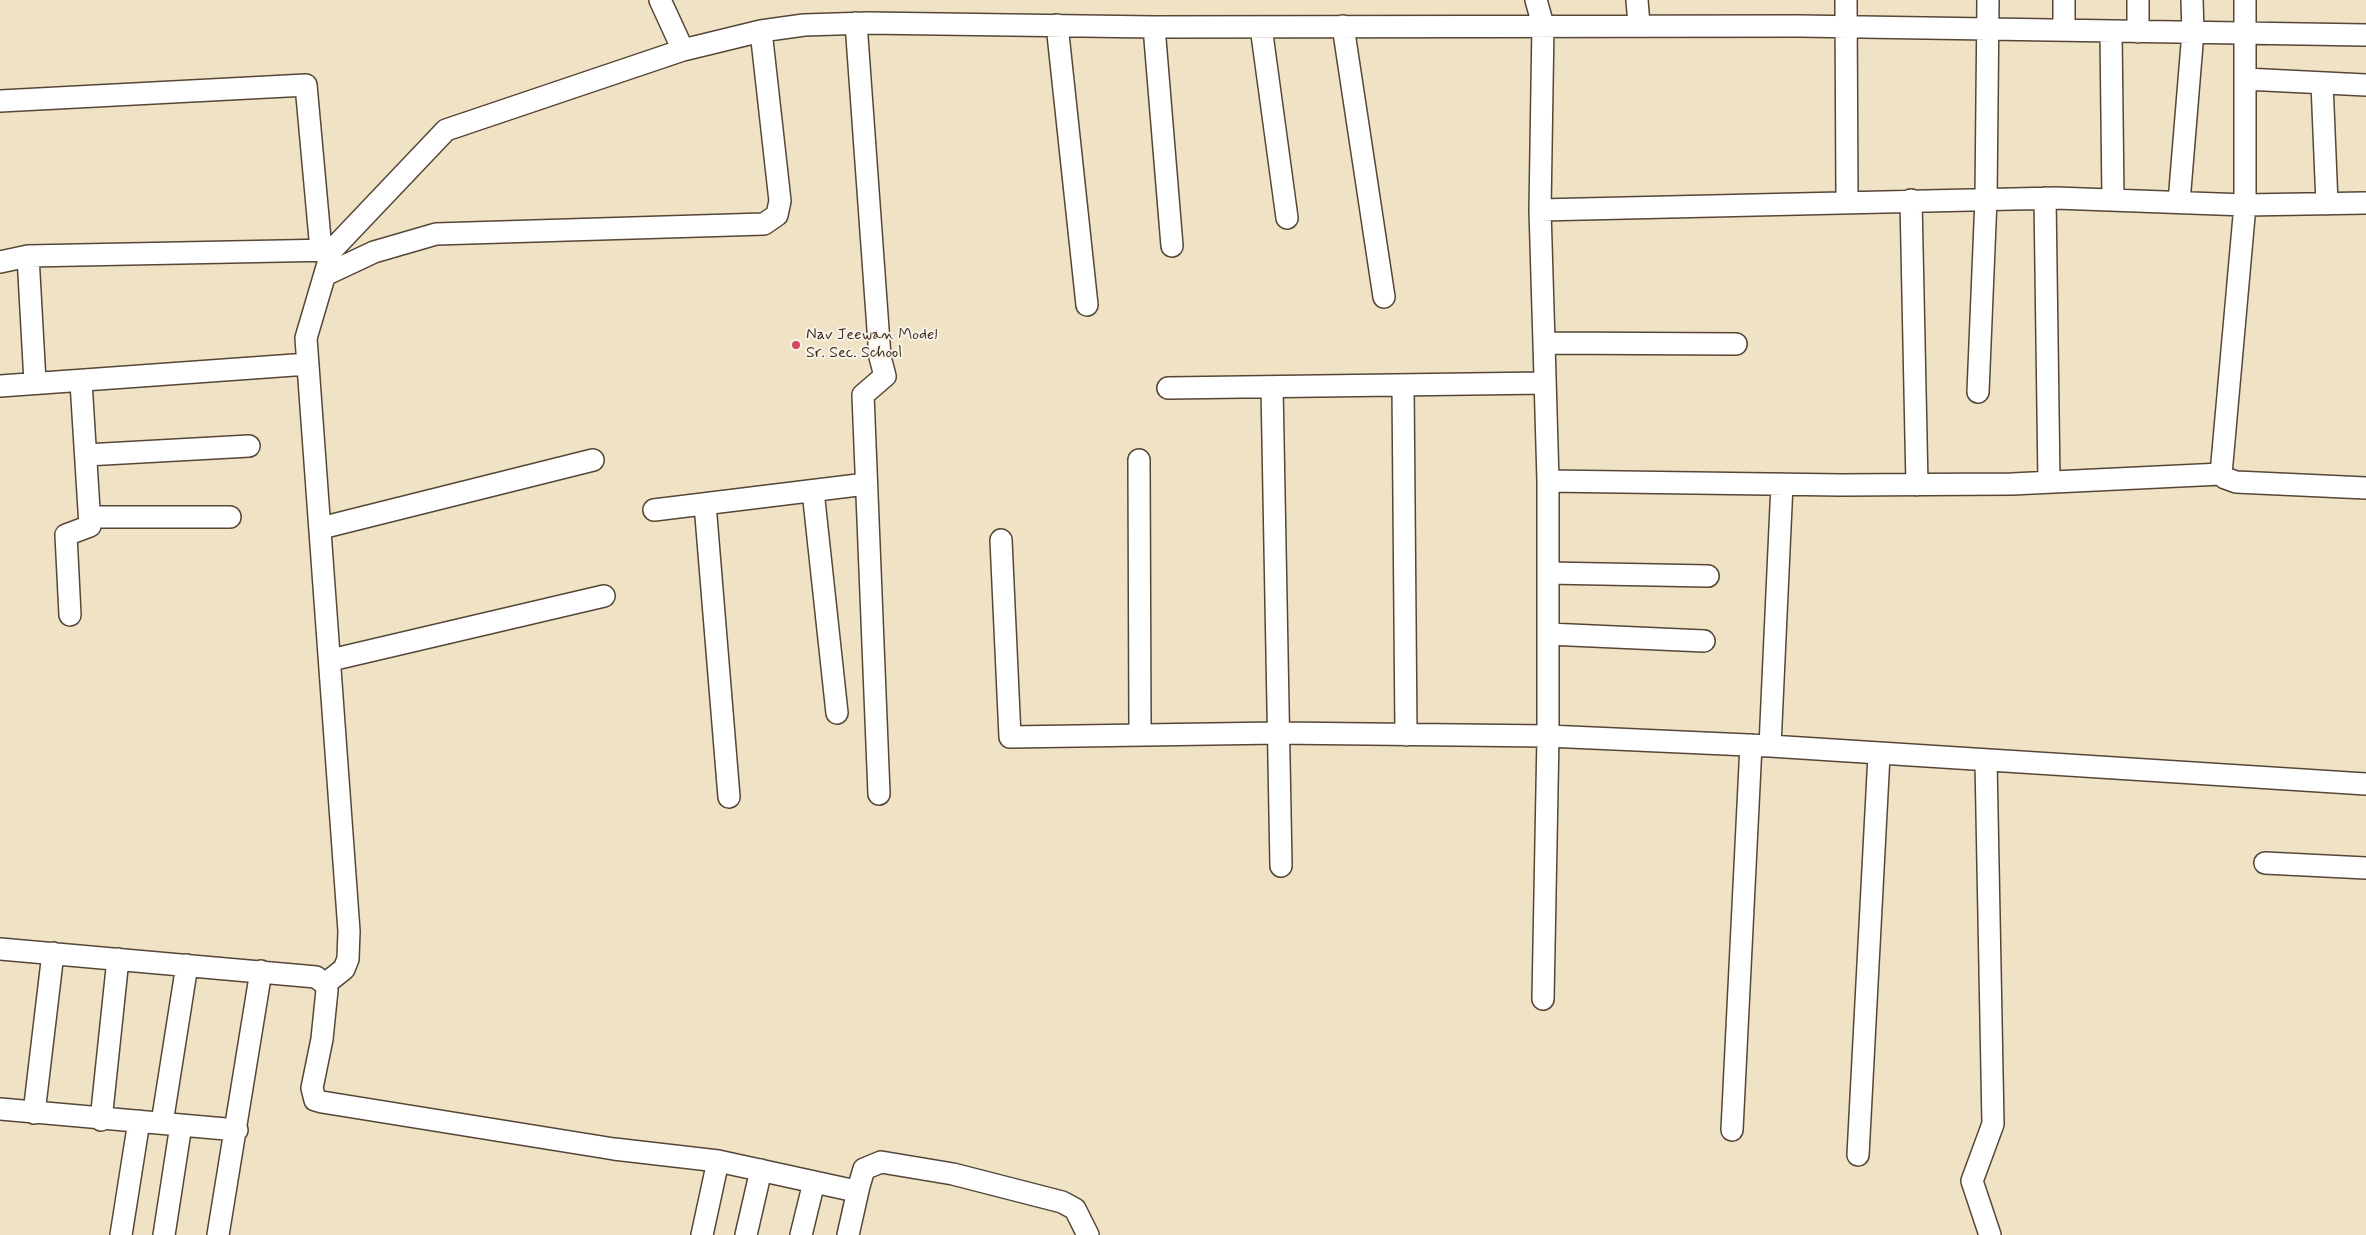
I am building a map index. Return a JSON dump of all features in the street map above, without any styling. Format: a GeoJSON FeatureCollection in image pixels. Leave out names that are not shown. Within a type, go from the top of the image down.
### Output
{"type":"FeatureCollection","features":[{"type":"Feature","properties":{"kind":"street"},"geometry":{"type":"LineString","coordinates":[[660,0],[684,50]]}},
{"type":"Feature","properties":{"kind":"street"},"geometry":{"type":"LineString","coordinates":[[1536,0],[1543,25],[1540,210],[1548,481],[1548,736],[1543,999]]}},
{"type":"Feature","properties":{"kind":"street"},"geometry":{"type":"LineString","coordinates":[[1636,0],[1639,25]]}},
{"type":"Feature","properties":{"kind":"street"},"geometry":{"type":"LineString","coordinates":[[1846,0],[1847,201]]}},
{"type":"Feature","properties":{"kind":"street"},"geometry":{"type":"LineString","coordinates":[[1978,392],[1986,199],[1988,0]]}},
{"type":"Feature","properties":{"kind":"street"},"geometry":{"type":"LineString","coordinates":[[2064,0],[2064,30]]}},
{"type":"Feature","properties":{"kind":"street"},"geometry":{"type":"LineString","coordinates":[[2138,0],[2138,32]]}},
{"type":"Feature","properties":{"kind":"street"},"geometry":{"type":"LineString","coordinates":[[2179,202],[2194,32],[2192,0]]}},
{"type":"Feature","properties":{"kind":"street"},"geometry":{"type":"LineString","coordinates":[[2245,0],[2245,205],[2221,474],[2224,478],[2236,482],[2366,488]]}},
{"type":"Feature","properties":{"kind":"street"},"geometry":{"type":"LineString","coordinates":[[0,262],[28,256],[326,250],[446,130],[684,50],[761,31],[804,25],[856,23],[1154,27],[1845,26],[2366,35]]}},
{"type":"Feature","properties":{"kind":"street"},"geometry":{"type":"LineString","coordinates":[[856,23],[880,357],[885,376],[863,395],[878,794]]}},
{"type":"Feature","properties":{"kind":"street"},"geometry":{"type":"LineString","coordinates":[[1057,25],[1087,306]]}},
{"type":"Feature","properties":{"kind":"street"},"geometry":{"type":"LineString","coordinates":[[1262,26],[1287,218]]}},
{"type":"Feature","properties":{"kind":"street"},"geometry":{"type":"LineString","coordinates":[[1343,26],[1384,298]]}},
{"type":"Feature","properties":{"kind":"street"},"geometry":{"type":"LineString","coordinates":[[1154,27],[1172,246]]}},
{"type":"Feature","properties":{"kind":"street"},"geometry":{"type":"LineString","coordinates":[[324,275],[374,252],[436,234],[764,224],[778,215],[780,201],[761,31]]}},
{"type":"Feature","properties":{"kind":"street"},"geometry":{"type":"LineString","coordinates":[[2111,32],[2113,200]]}},
{"type":"Feature","properties":{"kind":"street"},"geometry":{"type":"LineString","coordinates":[[2245,80],[2366,85]]}},
{"type":"Feature","properties":{"kind":"street"},"geometry":{"type":"LineString","coordinates":[[2322,83],[2328,204]]}},
{"type":"Feature","properties":{"kind":"street"},"geometry":{"type":"LineString","coordinates":[[0,101],[306,85],[326,250],[324,275],[306,338],[331,660],[349,931],[348,959],[344,970],[325,984]]}},
{"type":"Feature","properties":{"kind":"street"},"geometry":{"type":"LineString","coordinates":[[1540,210],[1847,201],[2045,198],[2245,205],[2366,203]]}},
{"type":"Feature","properties":{"kind":"street"},"geometry":{"type":"LineString","coordinates":[[2045,198],[2049,482]]}},
{"type":"Feature","properties":{"kind":"street"},"geometry":{"type":"LineString","coordinates":[[1911,200],[1917,485]]}},
{"type":"Feature","properties":{"kind":"street"},"geometry":{"type":"LineString","coordinates":[[28,256],[35,382]]}},
{"type":"Feature","properties":{"kind":"street"},"geometry":{"type":"LineString","coordinates":[[1544,343],[1736,344]]}},
{"type":"Feature","properties":{"kind":"street"},"geometry":{"type":"LineString","coordinates":[[0,386],[35,382],[81,382],[308,364]]}},
{"type":"Feature","properties":{"kind":"street"},"geometry":{"type":"LineString","coordinates":[[70,615],[66,535],[90,526],[81,382]]}},
{"type":"Feature","properties":{"kind":"street"},"geometry":{"type":"LineString","coordinates":[[1168,388],[1545,383]]}},
{"type":"Feature","properties":{"kind":"street"},"geometry":{"type":"LineString","coordinates":[[1403,385],[1406,735]]}},
{"type":"Feature","properties":{"kind":"street"},"geometry":{"type":"LineString","coordinates":[[1272,387],[1281,866]]}},
{"type":"Feature","properties":{"kind":"street"},"geometry":{"type":"LineString","coordinates":[[86,455],[249,446]]}},
{"type":"Feature","properties":{"kind":"street"},"geometry":{"type":"LineString","coordinates":[[321,528],[593,460]]}},
{"type":"Feature","properties":{"kind":"street"},"geometry":{"type":"LineString","coordinates":[[1139,460],[1140,733]]}},
{"type":"Feature","properties":{"kind":"street"},"geometry":{"type":"LineString","coordinates":[[1548,481],[1917,485],[2049,482],[2221,474]]}},
{"type":"Feature","properties":{"kind":"street"},"geometry":{"type":"LineString","coordinates":[[654,510],[866,484]]}},
{"type":"Feature","properties":{"kind":"street"},"geometry":{"type":"LineString","coordinates":[[1732,1130],[1782,484]]}},
{"type":"Feature","properties":{"kind":"street"},"geometry":{"type":"LineString","coordinates":[[813,491],[837,713]]}},
{"type":"Feature","properties":{"kind":"street"},"geometry":{"type":"LineString","coordinates":[[705,504],[729,797]]}},
{"type":"Feature","properties":{"kind":"street"},"geometry":{"type":"LineString","coordinates":[[90,517],[230,517]]}},
{"type":"Feature","properties":{"kind":"street"},"geometry":{"type":"LineString","coordinates":[[1001,540],[1010,737],[1140,733],[1548,736],[1761,746],[1879,755],[2366,784]]}},
{"type":"Feature","properties":{"kind":"street"},"geometry":{"type":"LineString","coordinates":[[1548,573],[1708,576]]}},
{"type":"Feature","properties":{"kind":"street"},"geometry":{"type":"LineString","coordinates":[[331,660],[604,596]]}},
{"type":"Feature","properties":{"kind":"street"},"geometry":{"type":"LineString","coordinates":[[1548,634],[1704,641]]}},
{"type":"Feature","properties":{"kind":"street"},"geometry":{"type":"LineString","coordinates":[[1858,1155],[1879,755]]}},
{"type":"Feature","properties":{"kind":"street"},"geometry":{"type":"LineString","coordinates":[[1986,761],[1993,1124],[1972,1181],[1990,1235]]}},
{"type":"Feature","properties":{"kind":"street"},"geometry":{"type":"LineString","coordinates":[[2265,863],[2366,868]]}},
{"type":"Feature","properties":{"kind":"street"},"geometry":{"type":"LineString","coordinates":[[0,948],[316,977],[325,984],[327,990],[322,1039],[312,1088],[315,1100],[606,1148],[718,1161],[851,1190],[859,1186]]}},
{"type":"Feature","properties":{"kind":"street"},"geometry":{"type":"LineString","coordinates":[[34,1113],[53,953]]}},
{"type":"Feature","properties":{"kind":"street"},"geometry":{"type":"LineString","coordinates":[[101,1120],[118,959]]}},
{"type":"Feature","properties":{"kind":"street"},"geometry":{"type":"LineString","coordinates":[[164,1235],[187,965]]}},
{"type":"Feature","properties":{"kind":"street"},"geometry":{"type":"LineString","coordinates":[[218,1235],[261,971]]}},
{"type":"Feature","properties":{"kind":"street"},"geometry":{"type":"LineString","coordinates":[[0,1109],[101,1120],[236,1130]]}},
{"type":"Feature","properties":{"kind":"street"},"geometry":{"type":"LineString","coordinates":[[121,1235],[139,1122]]}},
{"type":"Feature","properties":{"kind":"street"},"geometry":{"type":"LineString","coordinates":[[702,1235],[718,1161]]}},
{"type":"Feature","properties":{"kind":"street"},"geometry":{"type":"LineString","coordinates":[[848,1235],[864,1169],[881,1162],[953,1174],[1062,1202],[1075,1209],[1082,1220],[1087,1235]]}},
{"type":"Feature","properties":{"kind":"street"},"geometry":{"type":"LineString","coordinates":[[746,1235],[761,1170]]}},
{"type":"Feature","properties":{"kind":"street"},"geometry":{"type":"LineString","coordinates":[[801,1235],[814,1182]]}},
{"type":"Feature","properties":{"kind":"place","name":"Nav Jeewan Model Sr. Sec. School"},"geometry":{"type":"Point","coordinates":[796,345]}}]}
